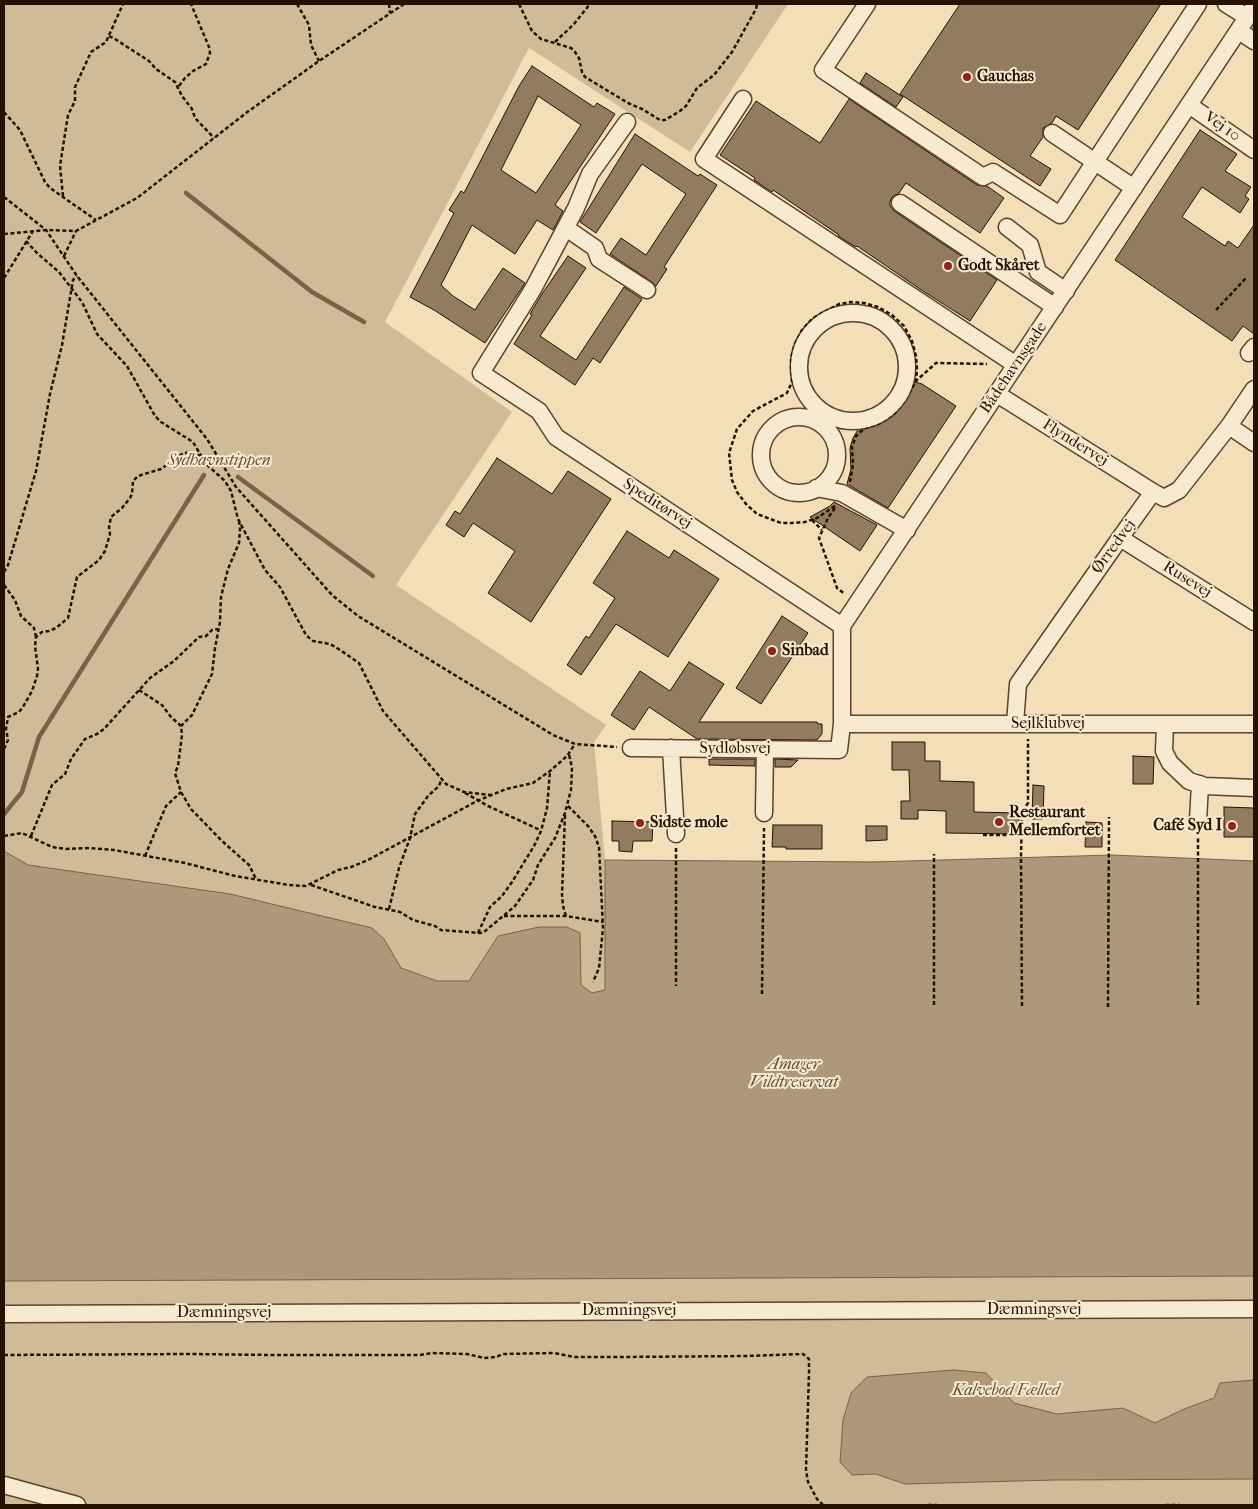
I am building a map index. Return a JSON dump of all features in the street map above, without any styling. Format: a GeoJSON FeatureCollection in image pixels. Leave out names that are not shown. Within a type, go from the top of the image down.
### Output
{"type":"FeatureCollection","features":[{"type":"Feature","properties":{"kind":"street"},"geometry":{"type":"LineString","coordinates":[[867,4],[822,70],[983,176],[993,172],[1060,215],[1198,4]]}},
{"type":"Feature","properties":{"kind":"street"},"geometry":{"type":"LineString","coordinates":[[1226,4],[1247,18],[1254,41]]}},
{"type":"Feature","properties":{"kind":"street","name":"Bådehavnsgade"},"geometry":{"type":"LineString","coordinates":[[842,626],[1247,18]]}},
{"type":"Feature","properties":{"kind":"street"},"geometry":{"type":"LineString","coordinates":[[743,99],[704,159],[1016,365]]}},
{"type":"Feature","properties":{"kind":"street","name":"Vej 10"},"geometry":{"type":"LineString","coordinates":[[1189,105],[1254,150]]}},
{"type":"Feature","properties":{"kind":"street"},"geometry":{"type":"LineString","coordinates":[[626,122],[590,174],[566,228],[595,248],[599,259],[647,290]]}},
{"type":"Feature","properties":{"kind":"street"},"geometry":{"type":"LineString","coordinates":[[1052,133],[1134,188]]}},
{"type":"Feature","properties":{"kind":"street"},"geometry":{"type":"LineString","coordinates":[[900,203],[1055,306]]}},
{"type":"Feature","properties":{"kind":"street"},"geometry":{"type":"LineString","coordinates":[[1007,227],[1030,245],[1038,272],[1066,291]]}},
{"type":"Feature","properties":{"kind":"street","name":"Speditørvej"},"geometry":{"type":"LineString","coordinates":[[566,228],[533,290],[481,373],[539,411],[556,437],[842,626]]}},
{"type":"Feature","properties":{"kind":"street"},"geometry":{"type":"LineString","coordinates":[[847,312],[865,313],[881,320],[895,332],[904,347],[908,364],[906,382],[898,398],[886,411],[870,419],[852,422],[826,414],[814,405],[806,394],[800,377],[799,359],[804,342],[815,328],[830,318],[847,312]]}},
{"type":"Feature","properties":{"kind":"street"},"geometry":{"type":"LineString","coordinates":[[796,417],[806,394]]}},
{"type":"Feature","properties":{"kind":"street","name":"Flyndervej"},"geometry":{"type":"LineString","coordinates":[[997,394],[1153,492]]}},
{"type":"Feature","properties":{"kind":"street"},"geometry":{"type":"LineString","coordinates":[[1153,492],[1164,498],[1179,490],[1229,426],[1250,395]]}},
{"type":"Feature","properties":{"kind":"street"},"geometry":{"type":"LineString","coordinates":[[836,463],[831,475],[816,488],[799,493],[786,491],[766,475],[761,463],[761,450],[768,432],[783,420],[796,417],[808,418],[819,423],[828,431],[834,442],[841,497]]}},
{"type":"Feature","properties":{"kind":"street"},"geometry":{"type":"LineString","coordinates":[[834,442],[852,422]]}},
{"type":"Feature","properties":{"kind":"street"},"geometry":{"type":"LineString","coordinates":[[1229,426],[1254,443]]}},
{"type":"Feature","properties":{"kind":"street"},"geometry":{"type":"LineString","coordinates":[[816,488],[841,497],[906,530]]}},
{"type":"Feature","properties":{"kind":"street","name":"Ørredvej"},"geometry":{"type":"LineString","coordinates":[[1021,724],[1018,684],[1153,492]]}},
{"type":"Feature","properties":{"kind":"street","name":"Rusevej"},"geometry":{"type":"LineString","coordinates":[[1120,538],[1254,622]]}},
{"type":"Feature","properties":{"kind":"street"},"geometry":{"type":"LineString","coordinates":[[842,626],[842,724]]}},
{"type":"Feature","properties":{"kind":"street","name":"Sejlklubvej"},"geometry":{"type":"LineString","coordinates":[[842,724],[1254,724]]}},
{"type":"Feature","properties":{"kind":"street","name":"Sydløbsvej"},"geometry":{"type":"LineString","coordinates":[[631,748],[839,750],[842,724]]}},
{"type":"Feature","properties":{"kind":"street"},"geometry":{"type":"LineString","coordinates":[[1165,724],[1164,751],[1170,763],[1189,781],[1205,786],[1254,788]]}},
{"type":"Feature","properties":{"kind":"street"},"geometry":{"type":"LineString","coordinates":[[671,748],[676,834]]}},
{"type":"Feature","properties":{"kind":"street"},"geometry":{"type":"LineString","coordinates":[[764,814],[765,749]]}},
{"type":"Feature","properties":{"kind":"street"},"geometry":{"type":"LineString","coordinates":[[1198,822],[1200,784]]}},
{"type":"Feature","properties":{"kind":"street","name":"Dæmningsvej"},"geometry":{"type":"LineString","coordinates":[[4,1314],[1254,1309]]}},
{"type":"Feature","properties":{"kind":"street"},"geometry":{"type":"LineString","coordinates":[[4,1485],[77,1505]]}},
{"type":"Feature","properties":{"kind":"path"},"geometry":{"type":"LineString","coordinates":[[63,196],[60,166],[68,115],[75,100],[75,87],[91,52],[102,46],[109,36],[123,4]]}},
{"type":"Feature","properties":{"kind":"path"},"geometry":{"type":"LineString","coordinates":[[178,87],[193,71],[206,64],[210,53],[190,4]]}},
{"type":"Feature","properties":{"kind":"path"},"geometry":{"type":"LineString","coordinates":[[297,4],[309,25],[311,45],[319,60]]}},
{"type":"Feature","properties":{"kind":"path"},"geometry":{"type":"LineString","coordinates":[[389,4],[390,13]]}},
{"type":"Feature","properties":{"kind":"path"},"geometry":{"type":"LineString","coordinates":[[4,234],[46,230],[76,231],[137,198],[319,60],[404,4]]}},
{"type":"Feature","properties":{"kind":"path"},"geometry":{"type":"LineString","coordinates":[[519,4],[532,31],[541,39],[571,48],[575,52],[585,77],[628,104],[642,109],[656,119],[665,120],[686,106],[697,88],[714,75],[732,52],[757,4]]}},
{"type":"Feature","properties":{"kind":"path"},"geometry":{"type":"LineString","coordinates":[[555,42],[574,24],[590,4]]}},
{"type":"Feature","properties":{"kind":"path"},"geometry":{"type":"LineString","coordinates":[[109,36],[149,61],[156,69],[175,82],[196,118],[214,138]]}},
{"type":"Feature","properties":{"kind":"path"},"geometry":{"type":"LineString","coordinates":[[4,112],[20,130],[50,188],[96,220]]}},
{"type":"Feature","properties":{"kind":"path"},"geometry":{"type":"LineString","coordinates":[[4,198],[46,230],[77,276],[208,439],[236,487],[332,595],[366,621],[553,735],[574,744],[631,748]]}},
{"type":"Feature","properties":{"kind":"path"},"geometry":{"type":"LineString","coordinates":[[64,256],[76,231]]}},
{"type":"Feature","properties":{"kind":"path"},"geometry":{"type":"LineString","coordinates":[[4,278],[33,232]]}},
{"type":"Feature","properties":{"kind":"path"},"geometry":{"type":"LineString","coordinates":[[26,241],[59,272],[82,302],[97,334],[127,366],[155,416],[161,422],[193,442],[201,456],[225,481],[231,492],[240,529],[239,543],[220,596],[221,617],[209,682],[192,715],[181,726]]}},
{"type":"Feature","properties":{"kind":"path"},"geometry":{"type":"LineString","coordinates":[[4,572],[36,471],[50,394],[62,345],[71,289],[73,280],[77,276]]}},
{"type":"Feature","properties":{"kind":"path"},"geometry":{"type":"LineString","coordinates":[[1216,310],[1246,278]]}},
{"type":"Feature","properties":{"kind":"path"},"geometry":{"type":"LineString","coordinates":[[841,497],[812,520],[805,522],[781,523],[757,514],[737,492],[732,480],[730,453],[737,429],[753,410],[787,393],[792,382],[792,358],[795,344],[802,330],[813,318],[839,304],[851,302],[864,303],[878,307],[892,315],[904,326],[912,341],[916,356],[916,381]]}},
{"type":"Feature","properties":{"kind":"path"},"geometry":{"type":"LineString","coordinates":[[858,603],[837,588],[819,538],[852,479],[852,447],[856,436],[865,428],[880,423],[894,414],[916,381],[936,363],[989,364]]}},
{"type":"Feature","properties":{"kind":"path"},"geometry":{"type":"LineString","coordinates":[[36,637],[42,632],[56,628],[68,618],[77,577],[99,560],[105,551],[110,534],[111,517],[130,498],[135,478],[160,469],[182,454],[194,453],[201,456]]}},
{"type":"Feature","properties":{"kind":"path"},"geometry":{"type":"LineString","coordinates":[[238,519],[264,570],[280,587],[306,635],[313,641],[330,644],[359,663],[383,711],[441,780],[477,801],[540,831]]}},
{"type":"Feature","properties":{"kind":"path"},"geometry":{"type":"LineString","coordinates":[[812,520],[822,530]]}},
{"type":"Feature","properties":{"kind":"path"},"geometry":{"type":"LineString","coordinates":[[4,585],[15,600],[21,616],[34,628],[38,669],[32,691],[23,707],[19,712],[8,717],[6,728],[8,740],[4,749]]}},
{"type":"Feature","properties":{"kind":"path"},"geometry":{"type":"LineString","coordinates":[[31,836],[52,785],[65,774],[71,759],[82,742],[87,737],[97,734],[104,729],[150,678],[174,662],[199,637],[206,636],[212,630],[218,629]]}},
{"type":"Feature","properties":{"kind":"path"},"geometry":{"type":"LineString","coordinates":[[138,690],[162,705],[181,726],[182,735],[178,766],[174,773],[181,792],[191,809],[249,865],[256,879]]}},
{"type":"Feature","properties":{"kind":"path"},"geometry":{"type":"LineString","coordinates":[[1021,724],[1028,802],[1022,812],[1022,1006]]}},
{"type":"Feature","properties":{"kind":"path"},"geometry":{"type":"LineString","coordinates":[[4,836],[22,833],[52,847],[66,849],[89,848],[185,862],[235,876],[306,886],[338,870],[368,860],[477,801],[506,789],[533,783],[569,754],[574,744]]}},
{"type":"Feature","properties":{"kind":"path"},"geometry":{"type":"LineString","coordinates":[[310,884],[375,907],[400,912],[441,930],[484,932],[514,906],[530,885],[538,865],[555,838],[565,813],[571,790],[572,768],[569,754]]}},
{"type":"Feature","properties":{"kind":"path"},"geometry":{"type":"LineString","coordinates":[[478,933],[490,907],[502,896],[524,864],[540,831],[547,808],[550,771]]}},
{"type":"Feature","properties":{"kind":"path"},"geometry":{"type":"LineString","coordinates":[[389,910],[399,868],[410,838],[417,809],[439,786],[441,780]]}},
{"type":"Feature","properties":{"kind":"path"},"geometry":{"type":"LineString","coordinates":[[145,856],[166,806],[181,792]]}},
{"type":"Feature","properties":{"kind":"path"},"geometry":{"type":"LineString","coordinates":[[464,792],[491,795]]}},
{"type":"Feature","properties":{"kind":"path"},"geometry":{"type":"LineString","coordinates":[[567,806],[588,826],[595,836],[599,847],[603,922],[599,968],[593,982]]}},
{"type":"Feature","properties":{"kind":"path"},"geometry":{"type":"LineString","coordinates":[[565,813],[562,895],[566,916]]}},
{"type":"Feature","properties":{"kind":"path"},"geometry":{"type":"LineString","coordinates":[[762,994],[764,814]]}},
{"type":"Feature","properties":{"kind":"path"},"geometry":{"type":"LineString","coordinates":[[1108,1007],[1109,817]]}},
{"type":"Feature","properties":{"kind":"path"},"geometry":{"type":"LineString","coordinates":[[1198,822],[1198,1005]]}},
{"type":"Feature","properties":{"kind":"path"},"geometry":{"type":"LineString","coordinates":[[983,835],[1022,835]]}},
{"type":"Feature","properties":{"kind":"path"},"geometry":{"type":"LineString","coordinates":[[934,854],[934,1005]]}},
{"type":"Feature","properties":{"kind":"path"},"geometry":{"type":"LineString","coordinates":[[675,859],[676,986]]}},
{"type":"Feature","properties":{"kind":"path"},"geometry":{"type":"LineString","coordinates":[[502,916],[566,916],[603,922]]}},
{"type":"Feature","properties":{"kind":"path"},"geometry":{"type":"LineString","coordinates":[[4,1354],[420,1355],[438,1353],[467,1354],[484,1358],[503,1354],[554,1353],[575,1356],[621,1357],[803,1354],[809,1359],[806,1470],[808,1482],[817,1499],[823,1505]]}},
{"type":"Feature","properties":{"kind":"path"},"geometry":{"type":"LineString","coordinates":[[928,1505],[937,1505]]}},
{"type":"Feature","properties":{"kind":"path"},"geometry":{"type":"LineString","coordinates":[[1165,1505],[1180,1505]]}},
{"type":"Feature","properties":{"kind":"green space"},"geometry":{"type":"Polygon","coordinates":[[[4,4],[788,4],[690,152],[529,48],[385,322],[512,412],[396,585],[606,725],[594,742],[605,860],[605,935],[617,861],[1254,861],[1254,1505],[4,1505],[4,852],[7,851],[4,851],[4,4]],[[566,928],[580,957],[580,933],[566,928]]]}},
{"type":"Feature","properties":{"kind":"shaded area","name":"Amager Vildtreservat"},"geometry":{"type":"Polygon","coordinates":[[[4,851],[28,865],[230,894],[372,928],[384,939],[401,968],[437,981],[469,981],[498,936],[539,927],[567,927],[580,933],[581,985],[592,993],[605,990],[605,860],[873,862],[1112,855],[1254,861],[1254,1276],[4,1281],[4,851]]]}},
{"type":"Feature","properties":{"kind":"shaded area"},"geometry":{"type":"Polygon","coordinates":[[[954,1370],[986,1373],[1014,1403],[1057,1414],[1123,1408],[1155,1423],[1184,1409],[1214,1398],[1220,1383],[1254,1380],[1254,1479],[1055,1480],[905,1484],[876,1474],[852,1475],[840,1462],[843,1420],[851,1393],[867,1377],[954,1370]]]}},
{"type":"Feature","properties":{"kind":"building"},"geometry":{"type":"Polygon","coordinates":[[[960,4],[1161,4],[1078,130],[1056,116],[1052,123],[1043,128],[1043,137],[1030,156],[1051,169],[1040,186],[900,94],[960,4]]]}},
{"type":"Feature","properties":{"kind":"building"},"geometry":{"type":"Polygon","coordinates":[[[532,66],[594,107],[597,103],[615,114],[555,205],[563,211],[553,230],[537,220],[515,254],[472,225],[441,285],[453,296],[475,310],[503,268],[525,283],[485,343],[410,297],[454,213],[449,210],[461,191],[464,193],[519,86],[532,66]],[[538,96],[501,170],[536,193],[581,125],[538,96]]]}},
{"type":"Feature","properties":{"kind":"building"},"geometry":{"type":"Polygon","coordinates":[[[866,73],[903,97],[896,107],[860,83],[866,73]]]}},
{"type":"Feature","properties":{"kind":"building"},"geometry":{"type":"Polygon","coordinates":[[[849,99],[977,185],[987,186],[1004,198],[980,233],[906,183],[899,193],[892,197],[890,202],[890,206],[894,211],[997,280],[970,321],[857,246],[838,236],[720,155],[756,101],[820,143],[849,99]]]}},
{"type":"Feature","properties":{"kind":"building"},"geometry":{"type":"Polygon","coordinates":[[[1200,130],[1237,154],[1225,171],[1251,187],[1245,196],[1249,199],[1240,213],[1202,187],[1182,217],[1225,246],[1228,241],[1238,248],[1254,225],[1254,334],[1243,326],[1232,341],[1115,260],[1200,130]]]}},
{"type":"Feature","properties":{"kind":"building"},"geometry":{"type":"Polygon","coordinates":[[[635,134],[698,176],[700,174],[717,185],[664,267],[667,269],[656,286],[610,254],[621,238],[646,255],[686,194],[642,164],[596,233],[580,222],[635,134]]]}},
{"type":"Feature","properties":{"kind":"building"},"geometry":{"type":"Polygon","coordinates":[[[568,256],[586,268],[540,336],[576,360],[624,287],[642,299],[600,363],[593,358],[575,385],[514,344],[532,315],[530,314],[542,294],[568,256]]]}},
{"type":"Feature","properties":{"kind":"building"},"geometry":{"type":"Polygon","coordinates":[[[912,381],[922,384],[956,406],[888,508],[847,484],[851,469],[850,448],[859,428],[883,419],[895,409],[912,381]]]}},
{"type":"Feature","properties":{"kind":"building"},"geometry":{"type":"Polygon","coordinates":[[[497,458],[552,494],[568,471],[611,499],[531,622],[488,593],[515,551],[473,523],[464,537],[446,525],[455,511],[460,514],[497,458]]]}},
{"type":"Feature","properties":{"kind":"building"},"geometry":{"type":"Polygon","coordinates":[[[834,502],[877,525],[860,551],[810,517],[834,502]]]}},
{"type":"Feature","properties":{"kind":"building"},"geometry":{"type":"Polygon","coordinates":[[[627,531],[669,558],[674,550],[719,579],[668,657],[616,624],[581,675],[567,665],[586,636],[589,638],[615,598],[593,583],[627,531]]]}},
{"type":"Feature","properties":{"kind":"building"},"geometry":{"type":"Polygon","coordinates":[[[782,616],[808,633],[761,704],[736,688],[782,616]]]}},
{"type":"Feature","properties":{"kind":"building"},"geometry":{"type":"Polygon","coordinates":[[[689,662],[724,684],[699,722],[817,722],[822,724],[822,734],[817,740],[697,739],[649,707],[634,730],[611,715],[640,671],[670,691],[689,662]]]}},
{"type":"Feature","properties":{"kind":"building"},"geometry":{"type":"Polygon","coordinates":[[[892,742],[925,742],[925,761],[940,761],[940,781],[974,782],[974,812],[1019,813],[1019,834],[946,833],[946,811],[918,810],[918,819],[901,819],[901,801],[910,801],[909,770],[892,770],[892,742]]]}},
{"type":"Feature","properties":{"kind":"building"},"geometry":{"type":"Polygon","coordinates":[[[1133,756],[1154,757],[1153,784],[1133,784],[1133,756]]]}},
{"type":"Feature","properties":{"kind":"building"},"geometry":{"type":"Polygon","coordinates":[[[709,759],[755,759],[755,766],[709,765],[709,759]]]}},
{"type":"Feature","properties":{"kind":"building"},"geometry":{"type":"Polygon","coordinates":[[[775,759],[798,760],[791,767],[775,767],[775,759]]]}},
{"type":"Feature","properties":{"kind":"building"},"geometry":{"type":"Polygon","coordinates":[[[1033,785],[1044,786],[1043,819],[1032,819],[1033,785]]]}},
{"type":"Feature","properties":{"kind":"building"},"geometry":{"type":"Polygon","coordinates":[[[1224,807],[1254,808],[1254,837],[1224,837],[1224,807]]]}},
{"type":"Feature","properties":{"kind":"building"},"geometry":{"type":"Polygon","coordinates":[[[612,821],[653,822],[652,841],[633,841],[632,852],[619,851],[619,841],[612,841],[612,821]]]}},
{"type":"Feature","properties":{"kind":"building"},"geometry":{"type":"Polygon","coordinates":[[[1086,822],[1102,823],[1102,847],[1085,847],[1086,822]]]}},
{"type":"Feature","properties":{"kind":"building"},"geometry":{"type":"Polygon","coordinates":[[[773,825],[822,825],[822,849],[772,847],[773,825]]]}},
{"type":"Feature","properties":{"kind":"building"},"geometry":{"type":"Polygon","coordinates":[[[866,826],[887,826],[887,840],[866,841],[866,826]]]}},
{"type":"Feature","properties":{"kind":"waterway"},"geometry":{"type":"LineString","coordinates":[[186,193],[312,292],[364,322]]}},
{"type":"Feature","properties":{"kind":"waterway"},"geometry":{"type":"LineString","coordinates":[[4,814],[22,792],[39,737],[204,475]]}},
{"type":"Feature","properties":{"kind":"waterway"},"geometry":{"type":"LineString","coordinates":[[238,477],[373,576]]}},
{"type":"Feature","properties":{"kind":"place","name":"Gauchas"},"geometry":{"type":"Point","coordinates":[967,77]}},
{"type":"Feature","properties":{"kind":"place","name":"Godt Skåret"},"geometry":{"type":"Point","coordinates":[948,266]}},
{"type":"Feature","properties":{"kind":"place","name":"Sinbad"},"geometry":{"type":"Point","coordinates":[772,651]}},
{"type":"Feature","properties":{"kind":"place","name":"Restaurant Mellemfortet"},"geometry":{"type":"Point","coordinates":[999,822]}},
{"type":"Feature","properties":{"kind":"place","name":"Sidste mole"},"geometry":{"type":"Point","coordinates":[640,823]}},
{"type":"Feature","properties":{"kind":"place","name":"Café Syd I"},"geometry":{"type":"Point","coordinates":[1232,826]}},
{"type":"Feature","properties":{"kind":"park label","name":"Sydhavnstippen"},"geometry":{"type":"Point","coordinates":[219,461]}},
{"type":"Feature","properties":{"kind":"park label","name":"Kalvebod Fælled"},"geometry":{"type":"Point","coordinates":[1006,1391]}}]}
